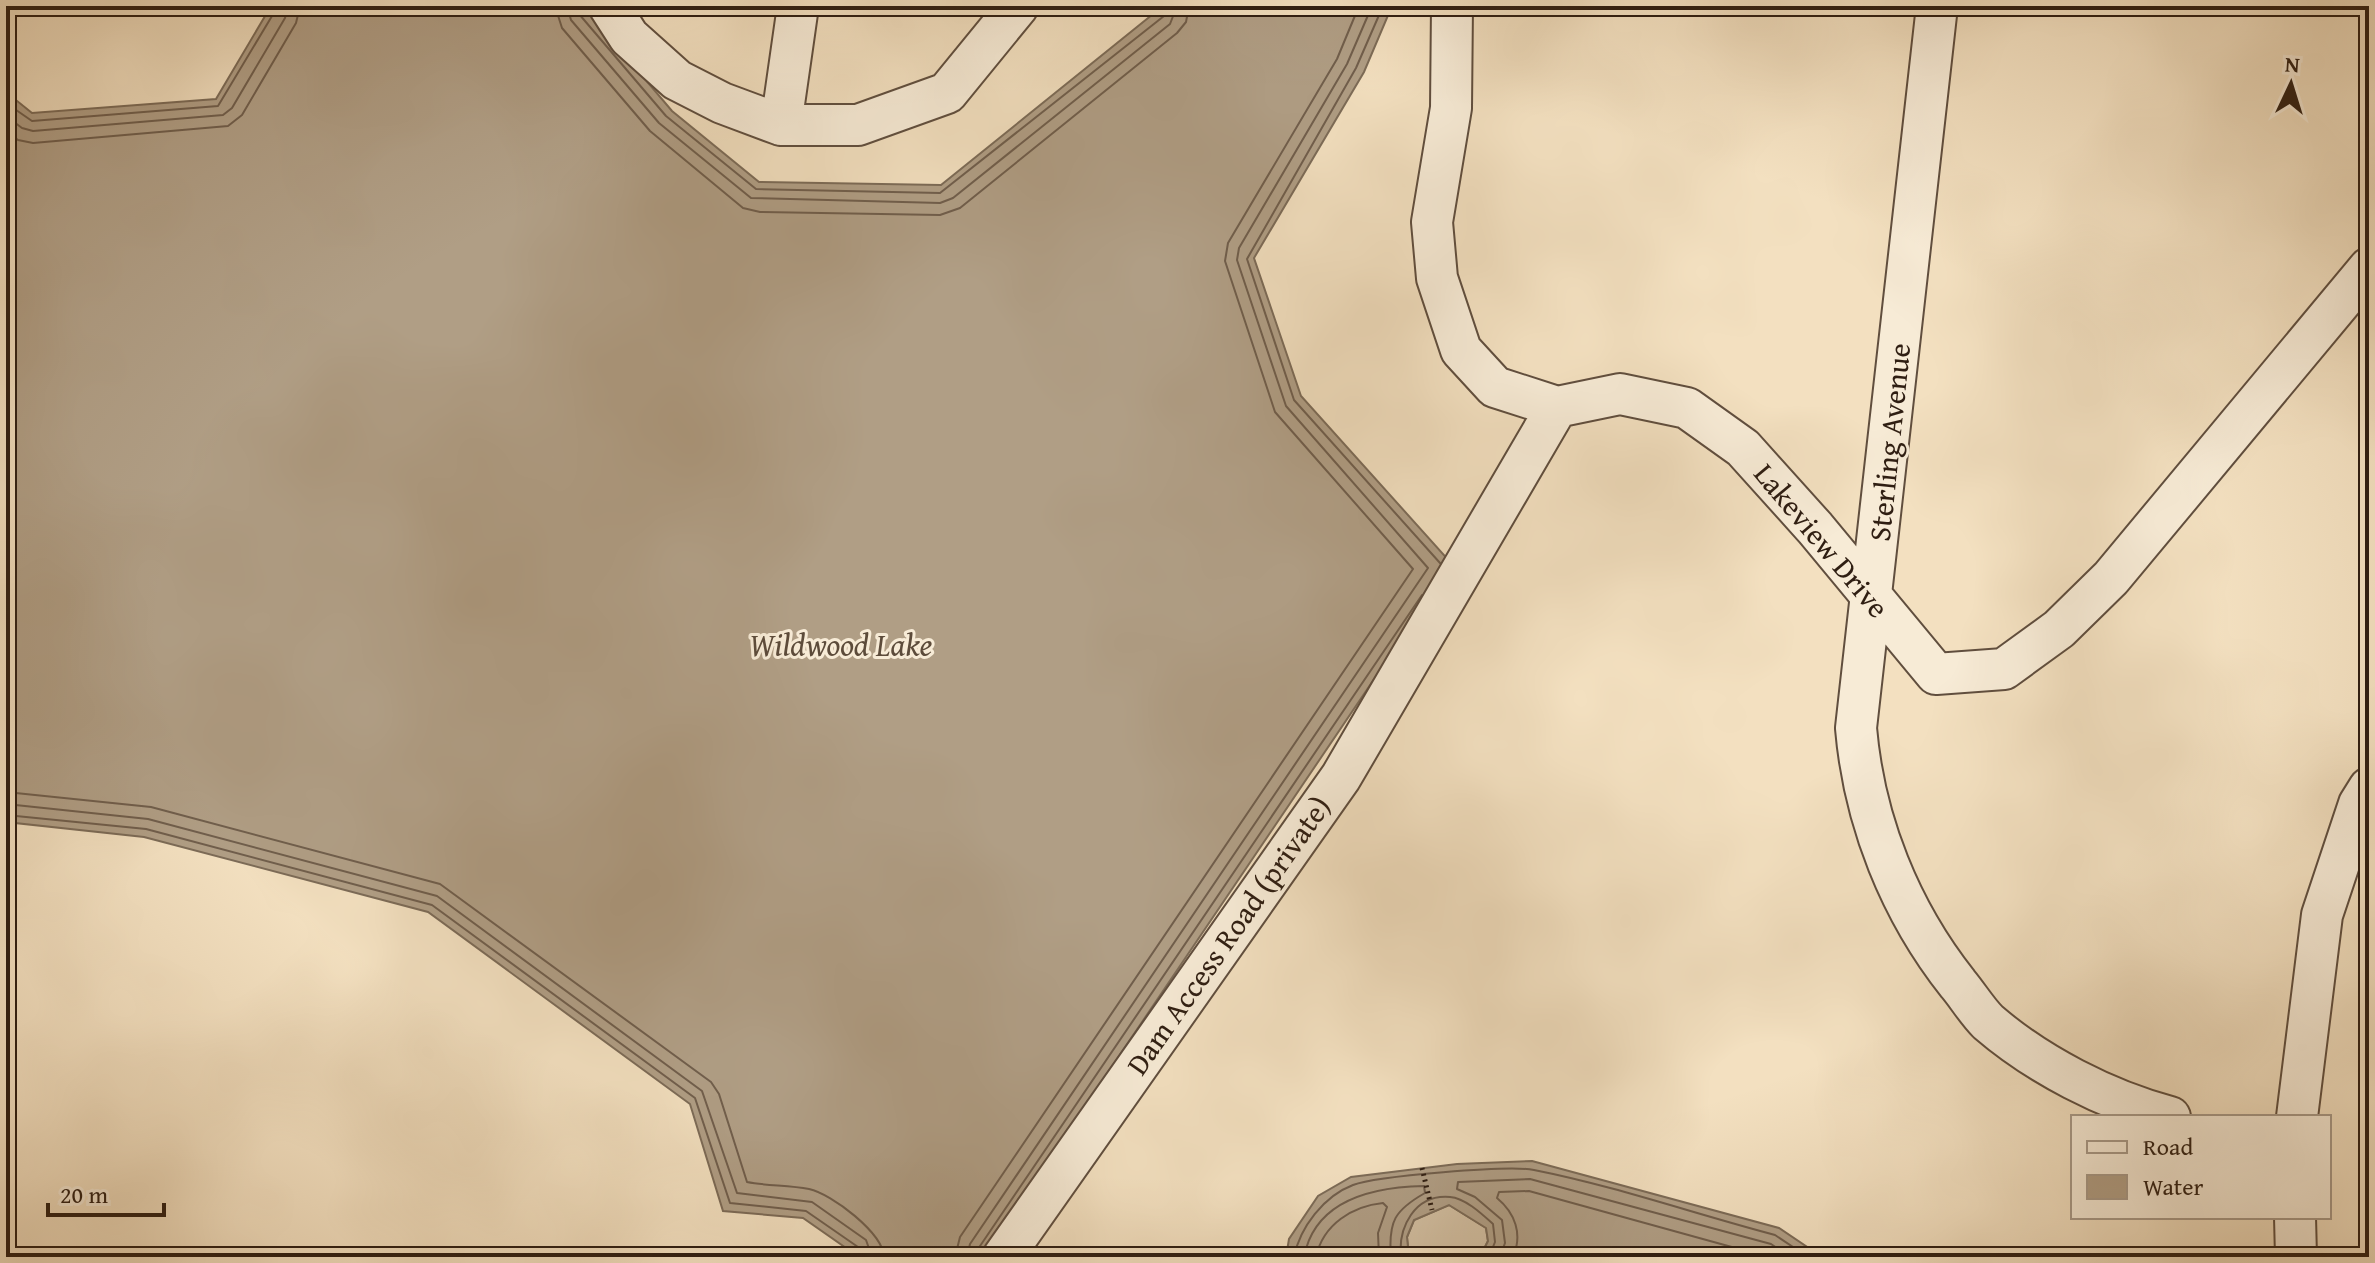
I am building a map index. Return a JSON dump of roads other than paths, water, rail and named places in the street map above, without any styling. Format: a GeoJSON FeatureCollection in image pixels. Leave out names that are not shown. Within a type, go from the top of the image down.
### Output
{"type":"FeatureCollection","features":[{"type":"Feature","properties":{"kind":"street"},"geometry":{"type":"LineString","coordinates":[[609,6],[629,37],[677,80],[722,103],[781,125],[858,125],[947,93],[1018,6]]}},
{"type":"Feature","properties":{"kind":"street"},"geometry":{"type":"LineString","coordinates":[[781,125],[798,6]]}},
{"type":"Feature","properties":{"kind":"street","name":"Lakeview Drive"},"geometry":{"type":"LineString","coordinates":[[1452,6],[1451,108],[1432,222],[1437,278],[1461,350],[1495,387],[1557,407],[1620,394],[1687,408],[1743,448],[1936,674],[2004,669],[2059,629],[2111,578],[2369,268]]}},
{"type":"Feature","properties":{"kind":"street","name":"Sterling Avenue"},"geometry":{"type":"LineString","coordinates":[[1937,6],[1856,728],[1860,767],[1886,861],[1928,945],[1987,1021],[2053,1067],[2133,1107],[2163,1115]]}},
{"type":"Feature","properties":{"kind":"street","name":"Dam Access Road (private)"},"geometry":{"type":"LineString","coordinates":[[1003,1257],[1341,777],[1557,407]]}},
{"type":"Feature","properties":{"kind":"street"},"geometry":{"type":"LineString","coordinates":[[2297,1115],[2322,915],[2359,804],[2369,788]]}},
{"type":"Feature","properties":{"kind":"street"},"geometry":{"type":"LineString","coordinates":[[2295,1219],[2296,1257]]}},
{"type":"Feature","properties":{"kind":"water","name":"Wildwood Lake"},"geometry":{"type":"Polygon","coordinates":[[[271,6],[583,6],[672,111],[759,182],[941,185],[1163,6],[1392,6],[1364,72],[1254,258],[1301,396],[1452,564],[983,1257],[859,1257],[803,1218],[723,1211],[690,1104],[428,912],[144,837],[6,822],[6,92],[32,113],[216,99],[271,6]]]}},
{"type":"Feature","properties":{"kind":"water"},"geometry":{"type":"Polygon","coordinates":[[[1532,1161],[1779,1228],[1822,1257],[1480,1257],[1488,1241],[1486,1228],[1449,1205],[1414,1220],[1407,1237],[1409,1257],[1286,1257],[1289,1239],[1318,1196],[1351,1177],[1457,1164],[1532,1161]]]}}]}
